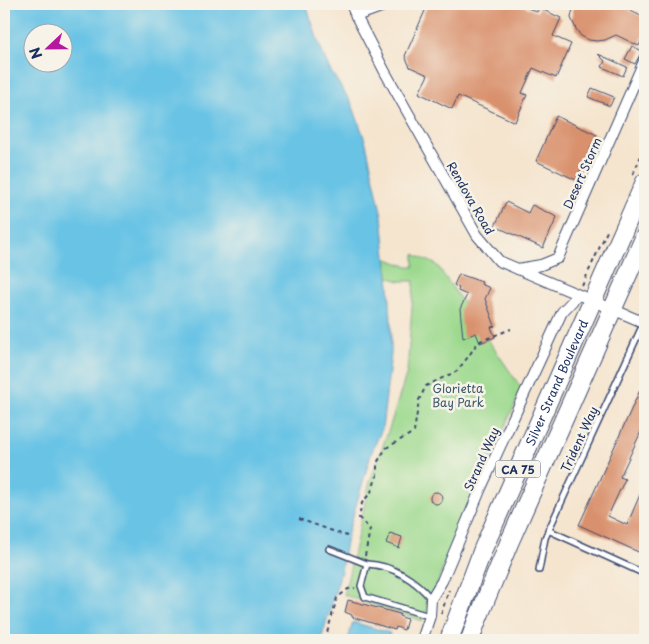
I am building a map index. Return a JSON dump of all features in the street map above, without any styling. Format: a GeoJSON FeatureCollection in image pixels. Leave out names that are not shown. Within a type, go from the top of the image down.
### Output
{"type":"FeatureCollection","features":[{"type":"Feature","properties":{"kind":"highway","name":"Silver Strand Boulevard"},"geometry":{"type":"LineString","coordinates":[[449,640],[483,549],[585,297],[645,182]]}},
{"type":"Feature","properties":{"kind":"highway","name":"Silver Strand Boulevard"},"geometry":{"type":"LineString","coordinates":[[470,640],[509,543],[645,236]]}},
{"type":"Feature","properties":{"kind":"street","name":"Rendova Road"},"geometry":{"type":"LineString","coordinates":[[351,4],[385,72],[476,235],[499,260],[645,322]]}},
{"type":"Feature","properties":{"kind":"street"},"geometry":{"type":"LineString","coordinates":[[356,16],[389,4]]}},
{"type":"Feature","properties":{"kind":"street","name":"Desert Storm"},"geometry":{"type":"LineString","coordinates":[[518,269],[541,265],[558,258],[645,59]]}},
{"type":"Feature","properties":{"kind":"street","name":"Strand Way"},"geometry":{"type":"LineString","coordinates":[[422,640],[430,616],[431,599],[442,581],[481,488],[562,312],[585,297]]}},
{"type":"Feature","properties":{"kind":"lane","name":"Trident Way"},"geometry":{"type":"LineString","coordinates":[[539,570],[548,530],[645,322]]}},
{"type":"Feature","properties":{"kind":"lane"},"geometry":{"type":"LineString","coordinates":[[548,530],[645,574]]}},
{"type":"Feature","properties":{"kind":"lane"},"geometry":{"type":"LineString","coordinates":[[330,549],[406,576],[422,587],[431,599]]}},
{"type":"Feature","properties":{"kind":"lane"},"geometry":{"type":"LineString","coordinates":[[366,563],[361,586],[366,597],[430,616]]}},
{"type":"Feature","properties":{"kind":"path"},"geometry":{"type":"LineString","coordinates":[[366,563],[370,529],[359,518],[360,509],[362,503],[371,492],[377,476],[377,463],[386,448],[414,432],[419,400],[426,386],[457,371],[478,342],[511,329]]}},
{"type":"Feature","properties":{"kind":"path"},"geometry":{"type":"LineString","coordinates":[[299,519],[347,536]]}},
{"type":"Feature","properties":{"kind":"path"},"geometry":{"type":"LineString","coordinates":[[324,640],[337,598],[348,590],[361,586]]}},
{"type":"Feature","properties":{"kind":"green space","name":"Glorietta Bay Park"},"geometry":{"type":"Polygon","coordinates":[[[343,241],[403,265],[414,267],[414,254],[437,265],[522,389],[453,542],[423,621],[344,595],[370,481],[407,372],[414,281],[399,281],[336,257],[343,241]]]}},
{"type":"Feature","properties":{"kind":"water"},"geometry":{"type":"Polygon","coordinates":[[[4,4],[306,4],[320,47],[330,70],[352,104],[366,143],[382,216],[391,321],[391,354],[382,429],[372,451],[347,536],[341,571],[321,640],[4,640],[4,4]]]}},
{"type":"Feature","properties":{"kind":"water"},"geometry":{"type":"Polygon","coordinates":[[[353,622],[390,633],[388,640],[348,640],[353,622]]]}},
{"type":"Feature","properties":{"kind":"building"},"geometry":{"type":"Polygon","coordinates":[[[428,4],[519,4],[537,12],[539,8],[561,18],[553,36],[571,44],[556,78],[533,68],[522,93],[527,95],[515,122],[458,96],[452,109],[419,93],[428,75],[410,67],[405,56],[428,4]]]}},
{"type":"Feature","properties":{"kind":"building"},"geometry":{"type":"Polygon","coordinates":[[[574,4],[620,4],[645,18],[645,32],[639,46],[616,35],[597,41],[581,36],[571,18],[574,4]]]}},
{"type":"Feature","properties":{"kind":"building"},"geometry":{"type":"Polygon","coordinates":[[[632,46],[642,51],[635,64],[625,59],[632,46]]]}},
{"type":"Feature","properties":{"kind":"building"},"geometry":{"type":"Polygon","coordinates":[[[598,54],[627,67],[623,76],[602,67],[605,61],[598,54]]]}},
{"type":"Feature","properties":{"kind":"building"},"geometry":{"type":"Polygon","coordinates":[[[592,88],[614,97],[610,106],[588,97],[592,88]]]}},
{"type":"Feature","properties":{"kind":"building"},"geometry":{"type":"Polygon","coordinates":[[[556,116],[597,135],[576,180],[536,161],[556,116]]]}},
{"type":"Feature","properties":{"kind":"building"},"geometry":{"type":"Polygon","coordinates":[[[506,202],[528,213],[532,205],[557,217],[543,248],[495,226],[506,202]]]}},
{"type":"Feature","properties":{"kind":"building"},"geometry":{"type":"Polygon","coordinates":[[[459,274],[482,282],[481,284],[490,288],[485,299],[495,326],[491,327],[495,337],[480,343],[476,333],[463,338],[460,309],[467,295],[458,291],[459,288],[454,285],[459,274]]]}},
{"type":"Feature","properties":{"kind":"building"},"geometry":{"type":"Polygon","coordinates":[[[645,379],[645,423],[620,477],[625,479],[608,516],[627,525],[645,483],[645,555],[579,525],[645,379]]]}},
{"type":"Feature","properties":{"kind":"building"},"geometry":{"type":"Polygon","coordinates":[[[436,492],[442,498],[436,504],[430,498],[436,492]]]}},
{"type":"Feature","properties":{"kind":"building"},"geometry":{"type":"Polygon","coordinates":[[[390,533],[402,537],[399,548],[386,543],[390,533]]]}},
{"type":"Feature","properties":{"kind":"building"},"geometry":{"type":"Polygon","coordinates":[[[348,600],[400,614],[399,616],[407,619],[404,630],[396,627],[395,630],[352,617],[352,615],[345,612],[348,600]]]}}]}
